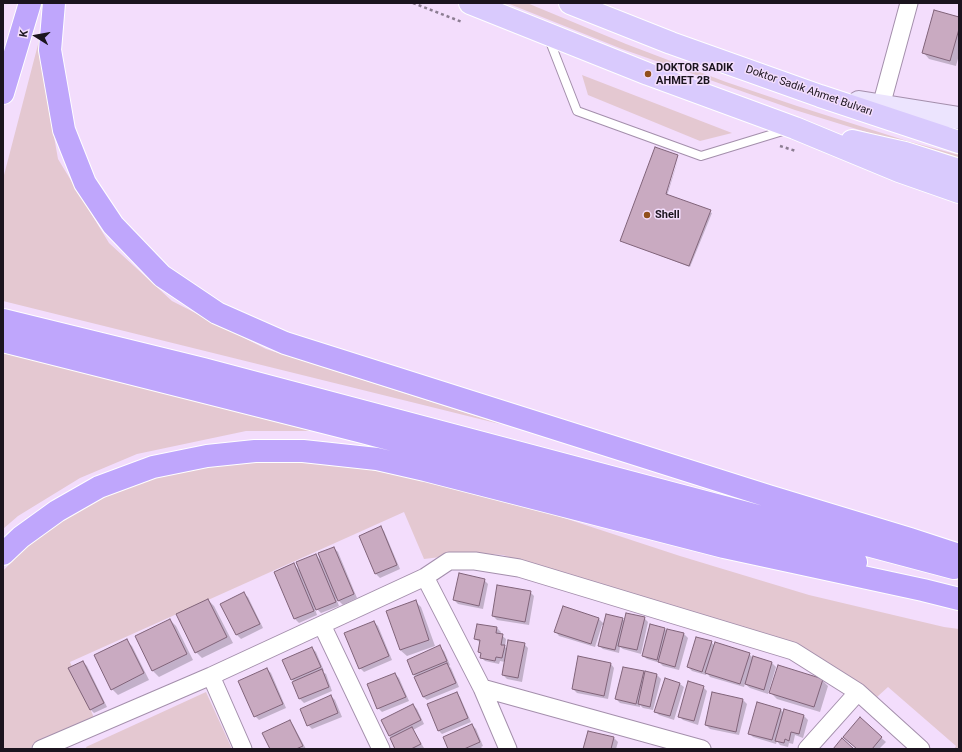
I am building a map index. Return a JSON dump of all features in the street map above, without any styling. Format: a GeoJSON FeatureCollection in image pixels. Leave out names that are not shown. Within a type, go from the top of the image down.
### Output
{"type":"FeatureCollection","features":[{"type":"Feature","properties":{"kind":"highway"},"geometry":{"type":"LineString","coordinates":[[3,93],[30,3]]}},
{"type":"Feature","properties":{"kind":"highway"},"geometry":{"type":"LineString","coordinates":[[54,3],[50,50],[64,130],[85,183],[113,225],[162,276],[217,313],[285,342],[768,496],[959,555]]}},
{"type":"Feature","properties":{"kind":"highway"},"geometry":{"type":"LineString","coordinates":[[3,320],[211,371],[959,569]]}},
{"type":"Feature","properties":{"kind":"highway"},"geometry":{"type":"LineString","coordinates":[[3,341],[359,431],[959,590]]}},
{"type":"Feature","properties":{"kind":"highway"},"geometry":{"type":"LineString","coordinates":[[3,554],[21,537],[57,511],[99,487],[153,467],[207,456],[255,450],[303,451],[377,459],[724,547],[924,590],[959,599]]}},
{"type":"Feature","properties":{"kind":"main road","name":"Doktor Sadık Ahmet Bulvarı"},"geometry":{"type":"LineString","coordinates":[[570,3],[671,43],[820,96],[959,142]]}},
{"type":"Feature","properties":{"kind":"main road"},"geometry":{"type":"LineString","coordinates":[[467,13],[547,34],[648,74],[794,128],[899,172],[959,192]]}},
{"type":"Feature","properties":{"kind":"main road"},"geometry":{"type":"LineString","coordinates":[[820,96],[959,118]]}},
{"type":"Feature","properties":{"kind":"main road"},"geometry":{"type":"LineString","coordinates":[[794,128],[905,153],[959,170]]}},
{"type":"Feature","properties":{"kind":"street"},"geometry":{"type":"LineString","coordinates":[[881,106],[909,3]]}},
{"type":"Feature","properties":{"kind":"street"},"geometry":{"type":"LineString","coordinates":[[41,749],[65,744],[425,577],[449,562],[475,561],[519,568],[794,651],[858,692],[920,749]]}},
{"type":"Feature","properties":{"kind":"street"},"geometry":{"type":"LineString","coordinates":[[425,577],[482,688],[508,749]]}},
{"type":"Feature","properties":{"kind":"street"},"geometry":{"type":"LineString","coordinates":[[322,625],[381,749]]}},
{"type":"Feature","properties":{"kind":"street"},"geometry":{"type":"LineString","coordinates":[[211,676],[243,749]]}},
{"type":"Feature","properties":{"kind":"street"},"geometry":{"type":"LineString","coordinates":[[482,688],[702,749]]}},
{"type":"Feature","properties":{"kind":"street"},"geometry":{"type":"LineString","coordinates":[[807,749],[858,692]]}},
{"type":"Feature","properties":{"kind":"lane"},"geometry":{"type":"LineString","coordinates":[[547,34],[577,111],[701,156],[794,128]]}},
{"type":"Feature","properties":{"kind":"path"},"geometry":{"type":"LineString","coordinates":[[412,3],[467,13]]}},
{"type":"Feature","properties":{"kind":"shaded area"},"geometry":{"type":"Polygon","coordinates":[[[507,3],[527,3],[626,44],[726,82],[907,141],[959,155],[959,159],[795,110],[622,49],[507,3]]]}},
{"type":"Feature","properties":{"kind":"shaded area"},"geometry":{"type":"Polygon","coordinates":[[[41,33],[41,63],[58,159],[109,243],[172,301],[266,349],[504,425],[3,301],[3,179],[41,33]]]}},
{"type":"Feature","properties":{"kind":"shaded area"},"geometry":{"type":"Polygon","coordinates":[[[582,75],[732,133],[700,141],[588,95],[582,75]]]}},
{"type":"Feature","properties":{"kind":"shaded area"},"geometry":{"type":"Polygon","coordinates":[[[3,353],[323,431],[246,431],[137,454],[80,478],[18,516],[3,529],[3,353]]]}},
{"type":"Feature","properties":{"kind":"shaded area"},"geometry":{"type":"Polygon","coordinates":[[[249,460],[338,463],[497,496],[680,556],[809,595],[944,627],[959,629],[959,749],[954,749],[956,746],[888,687],[877,697],[799,646],[648,602],[503,555],[474,553],[424,559],[404,512],[70,662],[95,720],[43,740],[29,749],[3,749],[3,571],[22,551],[68,516],[113,493],[167,474],[249,460]]]}},
{"type":"Feature","properties":{"kind":"shaded area"},"geometry":{"type":"Polygon","coordinates":[[[206,692],[232,749],[87,749],[86,747],[206,692]]]}},
{"type":"Feature","properties":{"kind":"building"},"geometry":{"type":"Polygon","coordinates":[[[934,10],[959,17],[959,29],[950,61],[922,53],[934,10]]]}},
{"type":"Feature","properties":{"kind":"building"},"geometry":{"type":"Polygon","coordinates":[[[655,147],[678,155],[666,194],[711,210],[689,266],[620,241],[655,147]]]}},
{"type":"Feature","properties":{"kind":"building"},"geometry":{"type":"Polygon","coordinates":[[[381,526],[397,565],[375,574],[359,536],[381,526]]]}},
{"type":"Feature","properties":{"kind":"building"},"geometry":{"type":"Polygon","coordinates":[[[334,547],[354,594],[338,601],[318,553],[334,547]]]}},
{"type":"Feature","properties":{"kind":"building"},"geometry":{"type":"Polygon","coordinates":[[[316,554],[336,602],[316,610],[296,562],[316,554]]]}},
{"type":"Feature","properties":{"kind":"building"},"geometry":{"type":"Polygon","coordinates":[[[294,563],[314,611],[294,619],[274,572],[294,563]]]}},
{"type":"Feature","properties":{"kind":"building"},"geometry":{"type":"Polygon","coordinates":[[[459,573],[485,579],[479,606],[453,600],[459,573]]]}},
{"type":"Feature","properties":{"kind":"building"},"geometry":{"type":"Polygon","coordinates":[[[497,585],[531,591],[525,622],[492,616],[497,585]]]}},
{"type":"Feature","properties":{"kind":"building"},"geometry":{"type":"Polygon","coordinates":[[[244,592],[260,624],[236,635],[220,604],[244,592]]]}},
{"type":"Feature","properties":{"kind":"building"},"geometry":{"type":"Polygon","coordinates":[[[208,599],[227,637],[195,653],[176,614],[208,599]]]}},
{"type":"Feature","properties":{"kind":"building"},"geometry":{"type":"Polygon","coordinates":[[[416,600],[429,640],[400,650],[386,611],[416,600]]]}},
{"type":"Feature","properties":{"kind":"building"},"geometry":{"type":"Polygon","coordinates":[[[563,606],[599,618],[591,644],[554,632],[563,606]]]}},
{"type":"Feature","properties":{"kind":"building"},"geometry":{"type":"Polygon","coordinates":[[[626,613],[645,617],[637,650],[618,646],[626,613]]]}},
{"type":"Feature","properties":{"kind":"building"},"geometry":{"type":"Polygon","coordinates":[[[606,614],[623,618],[615,650],[598,646],[606,614]]]}},
{"type":"Feature","properties":{"kind":"building"},"geometry":{"type":"Polygon","coordinates":[[[170,619],[187,654],[152,671],[135,636],[170,619]]]}},
{"type":"Feature","properties":{"kind":"building"},"geometry":{"type":"Polygon","coordinates":[[[374,621],[389,656],[359,669],[344,633],[374,621]]]}},
{"type":"Feature","properties":{"kind":"building"},"geometry":{"type":"Polygon","coordinates":[[[477,624],[497,627],[496,633],[503,634],[501,645],[505,645],[502,658],[496,657],[495,661],[480,658],[481,653],[478,652],[480,640],[474,639],[477,624]]]}},
{"type":"Feature","properties":{"kind":"building"},"geometry":{"type":"Polygon","coordinates":[[[650,624],[665,628],[657,660],[642,656],[650,624]]]}},
{"type":"Feature","properties":{"kind":"building"},"geometry":{"type":"Polygon","coordinates":[[[667,629],[684,633],[675,667],[658,662],[667,629]]]}},
{"type":"Feature","properties":{"kind":"building"},"geometry":{"type":"Polygon","coordinates":[[[696,637],[712,641],[702,672],[687,667],[696,637]]]}},
{"type":"Feature","properties":{"kind":"building"},"geometry":{"type":"Polygon","coordinates":[[[127,639],[144,673],[111,690],[94,655],[127,639]]]}},
{"type":"Feature","properties":{"kind":"building"},"geometry":{"type":"Polygon","coordinates":[[[508,640],[525,643],[518,678],[502,675],[508,640]]]}},
{"type":"Feature","properties":{"kind":"building"},"geometry":{"type":"Polygon","coordinates":[[[715,642],[750,653],[740,684],[705,673],[715,642]]]}},
{"type":"Feature","properties":{"kind":"building"},"geometry":{"type":"Polygon","coordinates":[[[440,645],[447,661],[413,675],[407,660],[440,645]]]}},
{"type":"Feature","properties":{"kind":"building"},"geometry":{"type":"Polygon","coordinates":[[[312,647],[321,667],[291,680],[282,660],[312,647]]]}},
{"type":"Feature","properties":{"kind":"building"},"geometry":{"type":"Polygon","coordinates":[[[578,656],[611,663],[604,696],[572,689],[578,656]]]}},
{"type":"Feature","properties":{"kind":"building"},"geometry":{"type":"Polygon","coordinates":[[[753,656],[772,662],[764,690],[745,684],[753,656]]]}},
{"type":"Feature","properties":{"kind":"building"},"geometry":{"type":"Polygon","coordinates":[[[83,661],[104,703],[90,710],[68,668],[83,661]]]}},
{"type":"Feature","properties":{"kind":"building"},"geometry":{"type":"Polygon","coordinates":[[[447,663],[456,683],[423,697],[414,677],[447,663]]]}},
{"type":"Feature","properties":{"kind":"building"},"geometry":{"type":"Polygon","coordinates":[[[778,665],[823,679],[814,707],[769,693],[778,665]]]}},
{"type":"Feature","properties":{"kind":"building"},"geometry":{"type":"Polygon","coordinates":[[[623,667],[644,671],[636,704],[615,699],[623,667]]]}},
{"type":"Feature","properties":{"kind":"building"},"geometry":{"type":"Polygon","coordinates":[[[267,668],[283,704],[254,717],[238,681],[267,668]]]}},
{"type":"Feature","properties":{"kind":"building"},"geometry":{"type":"Polygon","coordinates":[[[322,669],[329,687],[299,699],[292,682],[322,669]]]}},
{"type":"Feature","properties":{"kind":"building"},"geometry":{"type":"Polygon","coordinates":[[[645,671],[657,674],[650,707],[638,704],[645,671]]]}},
{"type":"Feature","properties":{"kind":"building"},"geometry":{"type":"Polygon","coordinates":[[[395,673],[406,697],[377,709],[367,684],[395,673]]]}},
{"type":"Feature","properties":{"kind":"building"},"geometry":{"type":"Polygon","coordinates":[[[665,678],[680,683],[670,716],[654,712],[665,678]]]}},
{"type":"Feature","properties":{"kind":"building"},"geometry":{"type":"Polygon","coordinates":[[[688,681],[704,686],[694,721],[678,717],[688,681]]]}},
{"type":"Feature","properties":{"kind":"building"},"geometry":{"type":"Polygon","coordinates":[[[457,692],[468,718],[438,731],[427,704],[457,692]]]}},
{"type":"Feature","properties":{"kind":"building"},"geometry":{"type":"Polygon","coordinates":[[[712,692],[743,699],[736,732],[705,725],[712,692]]]}},
{"type":"Feature","properties":{"kind":"building"},"geometry":{"type":"Polygon","coordinates":[[[331,695],[338,713],[307,726],[300,709],[331,695]]]}},
{"type":"Feature","properties":{"kind":"building"},"geometry":{"type":"Polygon","coordinates":[[[757,702],[781,709],[772,740],[748,734],[757,702]]]}},
{"type":"Feature","properties":{"kind":"building"},"geometry":{"type":"Polygon","coordinates":[[[413,704],[421,720],[389,736],[381,720],[413,704]]]}},
{"type":"Feature","properties":{"kind":"building"},"geometry":{"type":"Polygon","coordinates":[[[784,709],[804,715],[799,734],[791,732],[789,741],[785,739],[784,743],[775,741],[784,709]]]}},
{"type":"Feature","properties":{"kind":"building"},"geometry":{"type":"Polygon","coordinates":[[[860,717],[882,737],[872,749],[857,749],[843,737],[860,717]]]}},
{"type":"Feature","properties":{"kind":"building"},"geometry":{"type":"Polygon","coordinates":[[[290,720],[303,746],[296,749],[270,749],[262,733],[290,720]]]}},
{"type":"Feature","properties":{"kind":"building"},"geometry":{"type":"Polygon","coordinates":[[[472,724],[480,742],[464,749],[448,749],[443,737],[472,724]]]}},
{"type":"Feature","properties":{"kind":"building"},"geometry":{"type":"Polygon","coordinates":[[[412,727],[421,744],[411,749],[395,749],[390,738],[412,727]]]}},
{"type":"Feature","properties":{"kind":"building"},"geometry":{"type":"Polygon","coordinates":[[[588,731],[614,737],[611,749],[583,749],[588,731]]]}},
{"type":"Feature","properties":{"kind":"building"},"geometry":{"type":"Polygon","coordinates":[[[842,738],[854,749],[833,749],[842,738]]]}},
{"type":"Feature","properties":{"kind":"place","name":"DOKTOR SADIK AHMET 2B"},"geometry":{"type":"Point","coordinates":[648,74]}},
{"type":"Feature","properties":{"kind":"place","name":"Shell"},"geometry":{"type":"Point","coordinates":[647,215]}}]}
